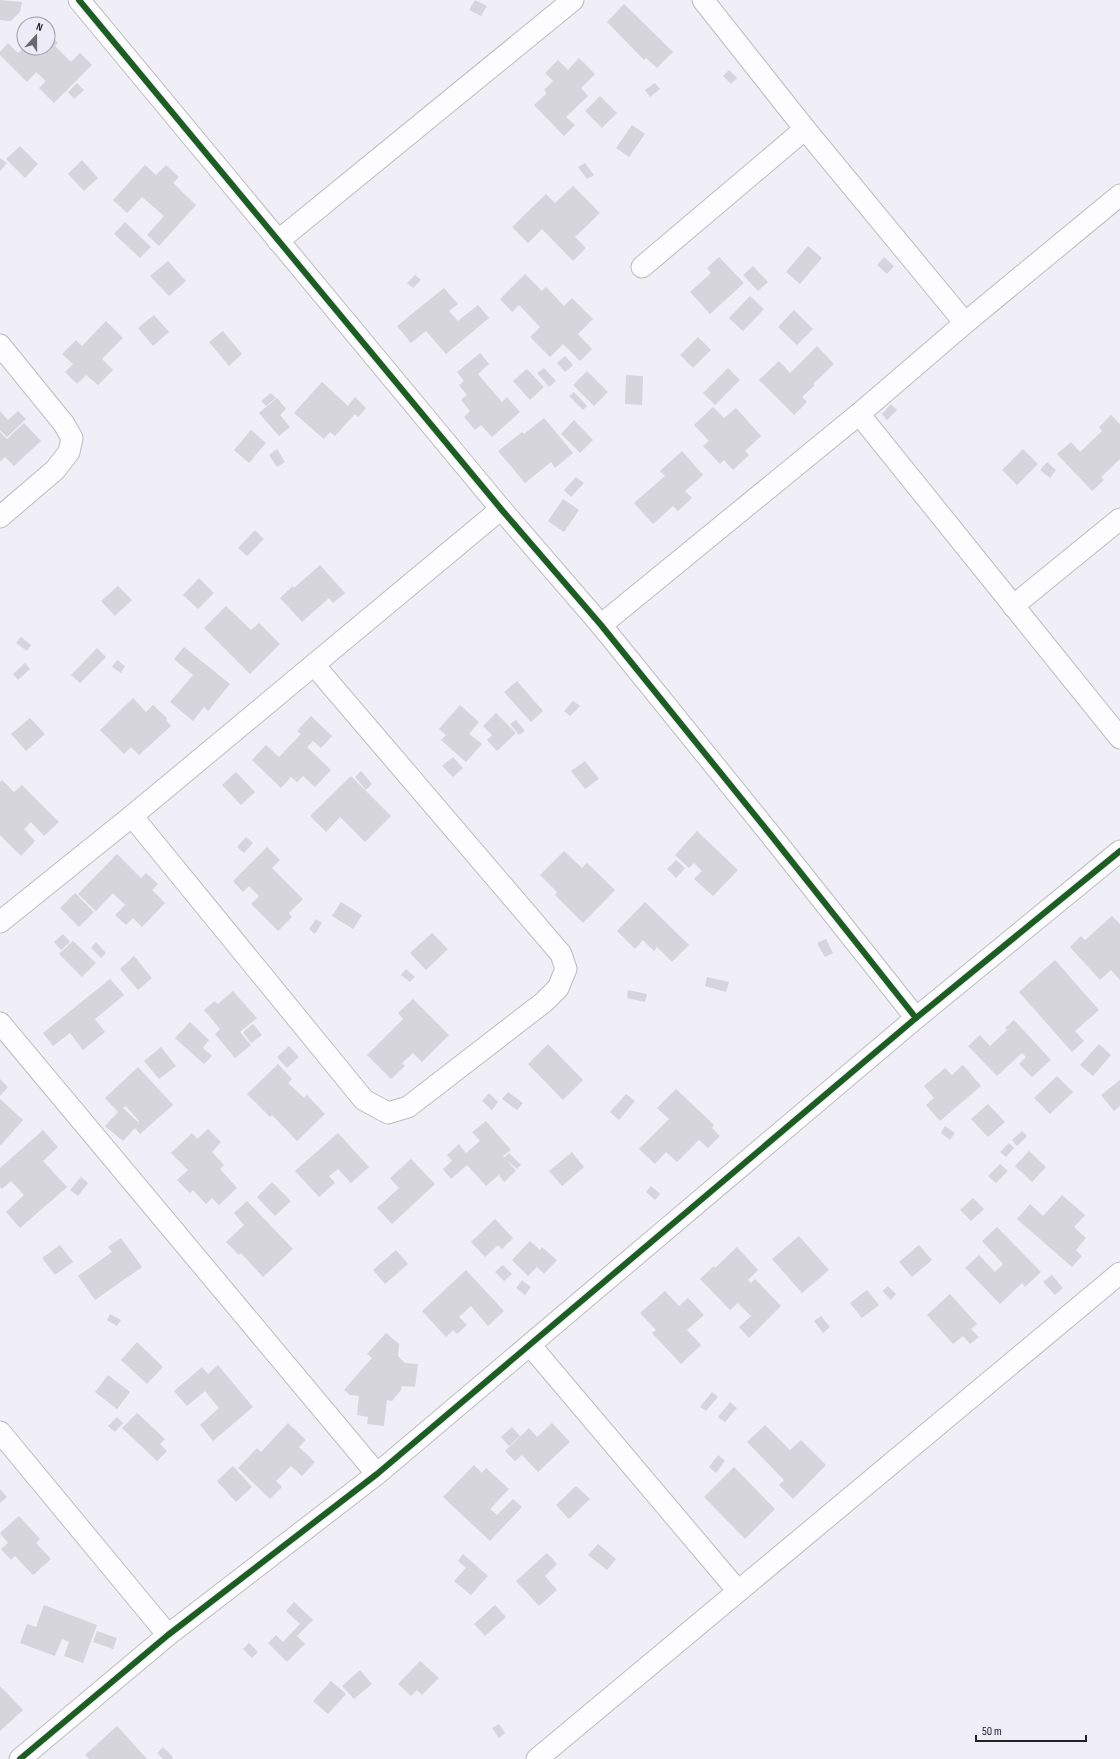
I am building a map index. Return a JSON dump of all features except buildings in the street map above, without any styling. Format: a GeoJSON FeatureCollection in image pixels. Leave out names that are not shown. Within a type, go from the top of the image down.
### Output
{"type":"FeatureCollection","features":[{"type":"Feature","properties":{"kind":"street"},"geometry":{"type":"LineString","coordinates":[[79,0],[501,509],[601,625],[775,840],[916,1018]]}},
{"type":"Feature","properties":{"kind":"street"},"geometry":{"type":"LineString","coordinates":[[278,241],[573,0]]}},
{"type":"Feature","properties":{"kind":"street"},"geometry":{"type":"LineString","coordinates":[[703,0],[805,129],[965,323]]}},
{"type":"Feature","properties":{"kind":"street"},"geometry":{"type":"LineString","coordinates":[[642,267],[805,129]]}},
{"type":"Feature","properties":{"kind":"street"},"geometry":{"type":"LineString","coordinates":[[601,625],[859,414],[965,323],[1120,195]]}},
{"type":"Feature","properties":{"kind":"street"},"geometry":{"type":"LineString","coordinates":[[0,345],[64,424],[72,438],[69,452],[56,470],[0,516]]}},
{"type":"Feature","properties":{"kind":"street"},"geometry":{"type":"LineString","coordinates":[[859,414],[1120,738]]}},
{"type":"Feature","properties":{"kind":"street"},"geometry":{"type":"LineString","coordinates":[[0,922],[132,816],[501,509]]}},
{"type":"Feature","properties":{"kind":"street"},"geometry":{"type":"LineString","coordinates":[[1013,606],[1120,519]]}},
{"type":"Feature","properties":{"kind":"street"},"geometry":{"type":"LineString","coordinates":[[132,816],[364,1100],[388,1113],[408,1107],[544,1002],[558,988],[566,969],[561,954],[314,665]]}},
{"type":"Feature","properties":{"kind":"street"},"geometry":{"type":"LineString","coordinates":[[20,1759],[168,1635],[377,1474],[916,1018],[1120,851]]}},
{"type":"Feature","properties":{"kind":"street"},"geometry":{"type":"LineString","coordinates":[[0,1023],[377,1474]]}},
{"type":"Feature","properties":{"kind":"street"},"geometry":{"type":"LineString","coordinates":[[537,1759],[1120,1273]]}},
{"type":"Feature","properties":{"kind":"street"},"geometry":{"type":"LineString","coordinates":[[530,1345],[738,1591]]}},
{"type":"Feature","properties":{"kind":"street"},"geometry":{"type":"LineString","coordinates":[[0,1432],[168,1635]]}},
{"type":"Feature","properties":{"kind":"cycle path"},"geometry":{"type":"LineString","coordinates":[[79,0],[501,509],[601,625],[916,1018]]}},
{"type":"Feature","properties":{"kind":"cycle path"},"geometry":{"type":"LineString","coordinates":[[20,1759],[168,1635],[377,1474],[916,1018],[1120,851]]}}]}
